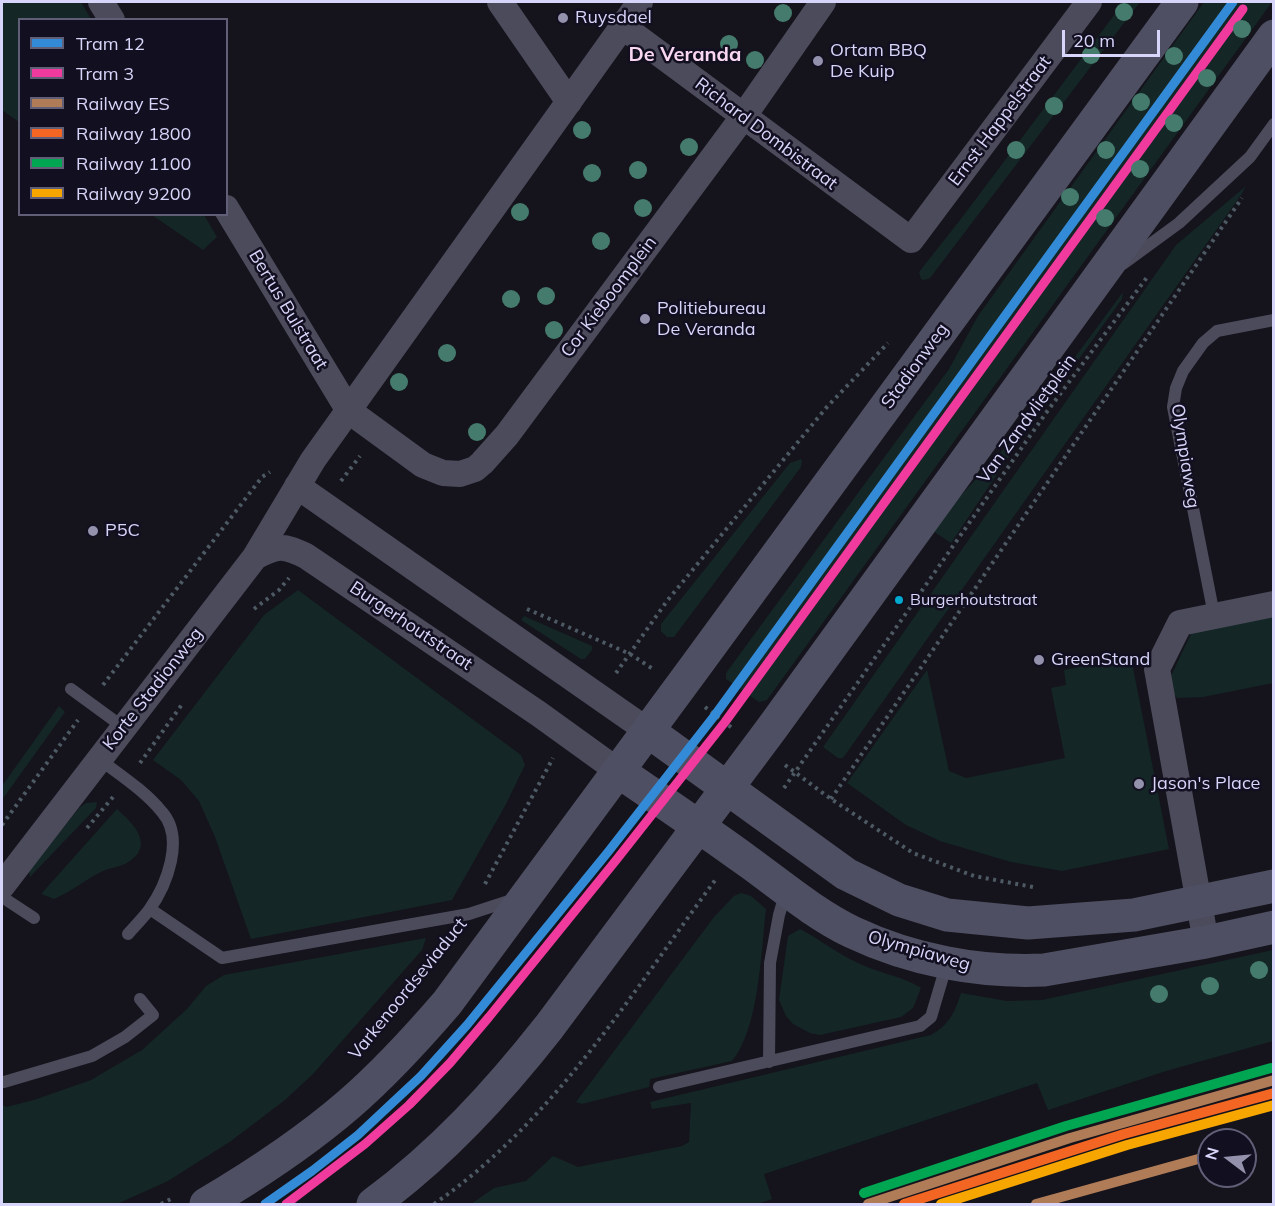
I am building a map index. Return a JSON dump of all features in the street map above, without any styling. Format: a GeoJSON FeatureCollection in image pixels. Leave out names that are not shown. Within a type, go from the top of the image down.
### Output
{"type":"FeatureCollection","features":[{"type":"Feature","properties":{"kind":"main road","name":"Stadionweg"},"geometry":{"type":"LineString","coordinates":[[648,731],[1182,2]]}},
{"type":"Feature","properties":{"kind":"main road"},"geometry":{"type":"LineString","coordinates":[[373,1204],[430,1158],[472,1118],[514,1072],[758,746],[1274,36]]}},
{"type":"Feature","properties":{"kind":"main road"},"geometry":{"type":"LineString","coordinates":[[648,731],[846,874],[899,900],[947,915],[1028,923],[1134,915],[1274,886]]}},
{"type":"Feature","properties":{"kind":"main road","name":"Varkenoordseviaduct"},"geometry":{"type":"LineString","coordinates":[[192,1200],[275,1160],[348,1105],[390,1066],[447,1003],[648,731]]}},
{"type":"Feature","properties":{"kind":"main road","name":"Olympiaweg"},"geometry":{"type":"LineString","coordinates":[[618,771],[786,890],[852,932],[906,952],[948,963],[1019,971],[1044,970],[1206,942],[1274,927]]}},
{"type":"Feature","properties":{"kind":"street"},"geometry":{"type":"LineString","coordinates":[[101,2],[111,18]]}},
{"type":"Feature","properties":{"kind":"street"},"geometry":{"type":"LineString","coordinates":[[500,2],[569,102]]}},
{"type":"Feature","properties":{"kind":"street"},"geometry":{"type":"LineString","coordinates":[[640,2],[313,460],[297,486],[648,731]]}},
{"type":"Feature","properties":{"kind":"street","name":"Cor Kieboomplein"},"geometry":{"type":"LineString","coordinates":[[349,411],[423,465],[434,470],[455,474],[465,473],[483,463],[743,117],[824,2]]}},
{"type":"Feature","properties":{"kind":"street","name":"Ernst Happelstraat"},"geometry":{"type":"LineString","coordinates":[[911,240],[1089,2]]}},
{"type":"Feature","properties":{"kind":"street","name":"Richard Dombistraat"},"geometry":{"type":"LineString","coordinates":[[622,26],[911,240]]}},
{"type":"Feature","properties":{"kind":"street","name":"Bertus Bulstraat"},"geometry":{"type":"LineString","coordinates":[[228,211],[349,411]]}},
{"type":"Feature","properties":{"kind":"street","name":"Korte Stadionweg"},"geometry":{"type":"LineString","coordinates":[[2,886],[255,557],[297,486]]}},
{"type":"Feature","properties":{"kind":"street","name":"Burgerhoutstraat"},"geometry":{"type":"LineString","coordinates":[[255,557],[274,548],[290,549],[306,555],[618,771]]}},
{"type":"Feature","properties":{"kind":"street"},"geometry":{"type":"LineString","coordinates":[[1206,942],[1157,669],[1180,624],[1274,604]]}},
{"type":"Feature","properties":{"kind":"lane"},"geometry":{"type":"LineString","coordinates":[[1093,286],[1179,223],[1250,157],[1274,124]]}},
{"type":"Feature","properties":{"kind":"lane","name":"Olympiaweg"},"geometry":{"type":"LineString","coordinates":[[1214,615],[1173,407],[1176,388],[1203,342],[1217,331],[1274,320]]}},
{"type":"Feature","properties":{"kind":"lane"},"geometry":{"type":"LineString","coordinates":[[71,689],[123,727]]}},
{"type":"Feature","properties":{"kind":"lane"},"geometry":{"type":"LineString","coordinates":[[99,759],[164,813],[173,835],[171,866],[150,909],[128,934]]}},
{"type":"Feature","properties":{"kind":"lane"},"geometry":{"type":"LineString","coordinates":[[769,1062],[770,963],[786,890]]}},
{"type":"Feature","properties":{"kind":"lane"},"geometry":{"type":"LineString","coordinates":[[150,909],[222,958],[469,914],[525,896]]}},
{"type":"Feature","properties":{"kind":"lane"},"geometry":{"type":"LineString","coordinates":[[2,897],[34,918]]}},
{"type":"Feature","properties":{"kind":"lane"},"geometry":{"type":"LineString","coordinates":[[659,1087],[920,1026],[931,1017],[948,963]]}},
{"type":"Feature","properties":{"kind":"lane"},"geometry":{"type":"LineString","coordinates":[[4,1082],[92,1056],[125,1037],[153,1015],[140,999]]}},
{"type":"Feature","properties":{"kind":"path"},"geometry":{"type":"LineString","coordinates":[[831,800],[1247,191]]}},
{"type":"Feature","properties":{"kind":"path","name":"Van Zandvlietplein"},"geometry":{"type":"LineString","coordinates":[[796,773],[1046,413],[1153,269]]}},
{"type":"Feature","properties":{"kind":"path","name":"Stadionweg"},"geometry":{"type":"LineString","coordinates":[[630,654],[667,601],[819,417],[890,342]]}},
{"type":"Feature","properties":{"kind":"path"},"geometry":{"type":"LineString","coordinates":[[598,696],[630,654],[680,688],[831,800],[913,853],[974,876],[1039,887]]}},
{"type":"Feature","properties":{"kind":"path","name":"Varkenoordseviaduct"},"geometry":{"type":"LineString","coordinates":[[469,914],[546,768],[569,735]]}},
{"type":"Feature","properties":{"kind":"path"},"geometry":{"type":"LineString","coordinates":[[765,814],[796,773]]}},
{"type":"Feature","properties":{"kind":"path"},"geometry":{"type":"LineString","coordinates":[[434,1204],[508,1144],[549,1102],[597,1042],[735,853]]}},
{"type":"Feature","properties":{"kind":"path"},"geometry":{"type":"LineString","coordinates":[[161,1204],[192,1200]]}},
{"type":"Feature","properties":{"kind":"shaded area"},"geometry":{"type":"Polygon","coordinates":[[[2,2],[81,2],[90,18],[18,18],[18,121],[2,110],[2,2]]]}},
{"type":"Feature","properties":{"kind":"shaded area"},"geometry":{"type":"Polygon","coordinates":[[[1124,2],[1140,2],[930,278],[921,279],[919,272],[1124,2]]]}},
{"type":"Feature","properties":{"kind":"shaded area"},"geometry":{"type":"Polygon","coordinates":[[[1204,2],[1272,2],[767,700],[759,702],[726,679],[726,673],[949,369],[978,316],[1204,2]]]}},
{"type":"Feature","properties":{"kind":"shaded area"},"geometry":{"type":"Polygon","coordinates":[[[1246,186],[843,758],[838,758],[823,747],[1176,245],[1246,186]]]}},
{"type":"Feature","properties":{"kind":"shaded area"},"geometry":{"type":"Polygon","coordinates":[[[153,216],[205,216],[217,237],[203,250],[153,216]]]}},
{"type":"Feature","properties":{"kind":"shaded area"},"geometry":{"type":"Polygon","coordinates":[[[1123,292],[1122,299],[1010,455],[951,543],[930,529],[1022,429],[1123,292]]]}},
{"type":"Feature","properties":{"kind":"shaded area"},"geometry":{"type":"Polygon","coordinates":[[[802,459],[801,467],[674,637],[667,637],[661,631],[661,624],[790,463],[802,459]]]}},
{"type":"Feature","properties":{"kind":"shaded area"},"geometry":{"type":"Polygon","coordinates":[[[298,590],[521,755],[525,765],[505,806],[452,900],[251,939],[215,837],[199,801],[181,780],[153,760],[264,615],[298,590]]]}},
{"type":"Feature","properties":{"kind":"shaded area"},"geometry":{"type":"Polygon","coordinates":[[[524,616],[592,646],[592,650],[585,659],[581,659],[521,620],[524,616]]]}},
{"type":"Feature","properties":{"kind":"shaded area"},"geometry":{"type":"Polygon","coordinates":[[[1273,617],[1273,683],[1203,697],[1177,698],[1167,684],[1192,632],[1273,617]]]}},
{"type":"Feature","properties":{"kind":"shaded area"},"geometry":{"type":"Polygon","coordinates":[[[1136,655],[1132,663],[1169,849],[1062,871],[1011,862],[940,841],[906,825],[847,783],[927,670],[949,771],[966,778],[1065,758],[1051,688],[1066,685],[1064,670],[1136,655]]]}},
{"type":"Feature","properties":{"kind":"shaded area"},"geometry":{"type":"Polygon","coordinates":[[[59,706],[65,712],[2,800],[2,786],[59,706]]]}},
{"type":"Feature","properties":{"kind":"shaded area"},"geometry":{"type":"Polygon","coordinates":[[[97,802],[96,808],[30,877],[29,871],[79,808],[86,803],[97,802]]]}},
{"type":"Feature","properties":{"kind":"shaded area"},"geometry":{"type":"Polygon","coordinates":[[[117,809],[130,822],[139,836],[140,850],[135,857],[125,864],[97,874],[54,899],[41,894],[117,809]]]}},
{"type":"Feature","properties":{"kind":"shaded area"},"geometry":{"type":"Polygon","coordinates":[[[741,893],[751,896],[766,909],[753,1010],[741,1047],[732,1061],[650,1079],[649,1087],[582,1104],[576,1102],[714,917],[734,896],[741,893]]]}},
{"type":"Feature","properties":{"kind":"shaded area"},"geometry":{"type":"Polygon","coordinates":[[[800,929],[856,962],[921,988],[913,1008],[901,1017],[820,1035],[810,1033],[793,1024],[786,1016],[779,1000],[788,936],[800,929]]]}},
{"type":"Feature","properties":{"kind":"shaded area"},"geometry":{"type":"Polygon","coordinates":[[[426,938],[422,950],[313,1074],[285,1100],[231,1141],[168,1181],[117,1204],[2,1204],[2,1104],[6,1107],[34,1100],[91,1080],[142,1050],[187,1009],[206,986],[224,975],[426,938]]]}},
{"type":"Feature","properties":{"kind":"shaded area"},"geometry":{"type":"Polygon","coordinates":[[[1273,950],[1273,1041],[1166,1071],[1048,1110],[1037,1083],[764,1174],[772,1199],[757,1204],[471,1204],[494,1188],[526,1181],[553,1156],[578,1167],[682,1146],[689,1142],[691,1103],[652,1109],[650,1102],[931,1035],[950,1017],[961,993],[1007,1001],[1042,1000],[1273,950]]]}},
{"type":"Feature","properties":{"kind":"tram line","name":"12"},"geometry":{"type":"LineString","coordinates":[[265,1204],[358,1135],[421,1076],[467,1025],[608,852],[715,715],[1233,2]]}},
{"type":"Feature","properties":{"kind":"tram line","name":"3"},"geometry":{"type":"LineString","coordinates":[[286,1204],[365,1144],[409,1105],[450,1063],[617,859],[725,722],[1243,9]]}},
{"type":"Feature","properties":{"kind":"rail line","name":"1100"},"geometry":{"type":"LineString","coordinates":[[864,1193],[1066,1126],[1271,1068]]}},
{"type":"Feature","properties":{"kind":"rail line","name":"ES"},"geometry":{"type":"LineString","coordinates":[[868,1204],[1070,1138],[1274,1080]]}},
{"type":"Feature","properties":{"kind":"rail line","name":"1800"},"geometry":{"type":"LineString","coordinates":[[904,1204],[1124,1134],[1274,1093]]}},
{"type":"Feature","properties":{"kind":"rail line","name":"9200"},"geometry":{"type":"LineString","coordinates":[[941,1204],[1127,1145],[1274,1105]]}},
{"type":"Feature","properties":{"kind":"rail line","name":"ES"},"geometry":{"type":"LineString","coordinates":[[1036,1204],[1197,1159]]}},
{"type":"Feature","properties":{"kind":"place","name":"Ruysdael"},"geometry":{"type":"Point","coordinates":[563,18]}},
{"type":"Feature","properties":{"kind":"place","name":"Ortam BBQ De Kuip"},"geometry":{"type":"Point","coordinates":[818,61]}},
{"type":"Feature","properties":{"kind":"place","name":"Politiebureau De Veranda"},"geometry":{"type":"Point","coordinates":[645,319]}},
{"type":"Feature","properties":{"kind":"place","name":"P5C"},"geometry":{"type":"Point","coordinates":[93,531]}},
{"type":"Feature","properties":{"kind":"place","name":"Burgerhoutstraat"},"geometry":{"type":"Point","coordinates":[899,600]}},
{"type":"Feature","properties":{"kind":"place","name":"GreenStand"},"geometry":{"type":"Point","coordinates":[1039,660]}},
{"type":"Feature","properties":{"kind":"place","name":"Jason's Place"},"geometry":{"type":"Point","coordinates":[1139,784]}},
{"type":"Feature","properties":{"kind":"district","name":"De Veranda"},"geometry":{"type":"Point","coordinates":[685,55]}}]}
